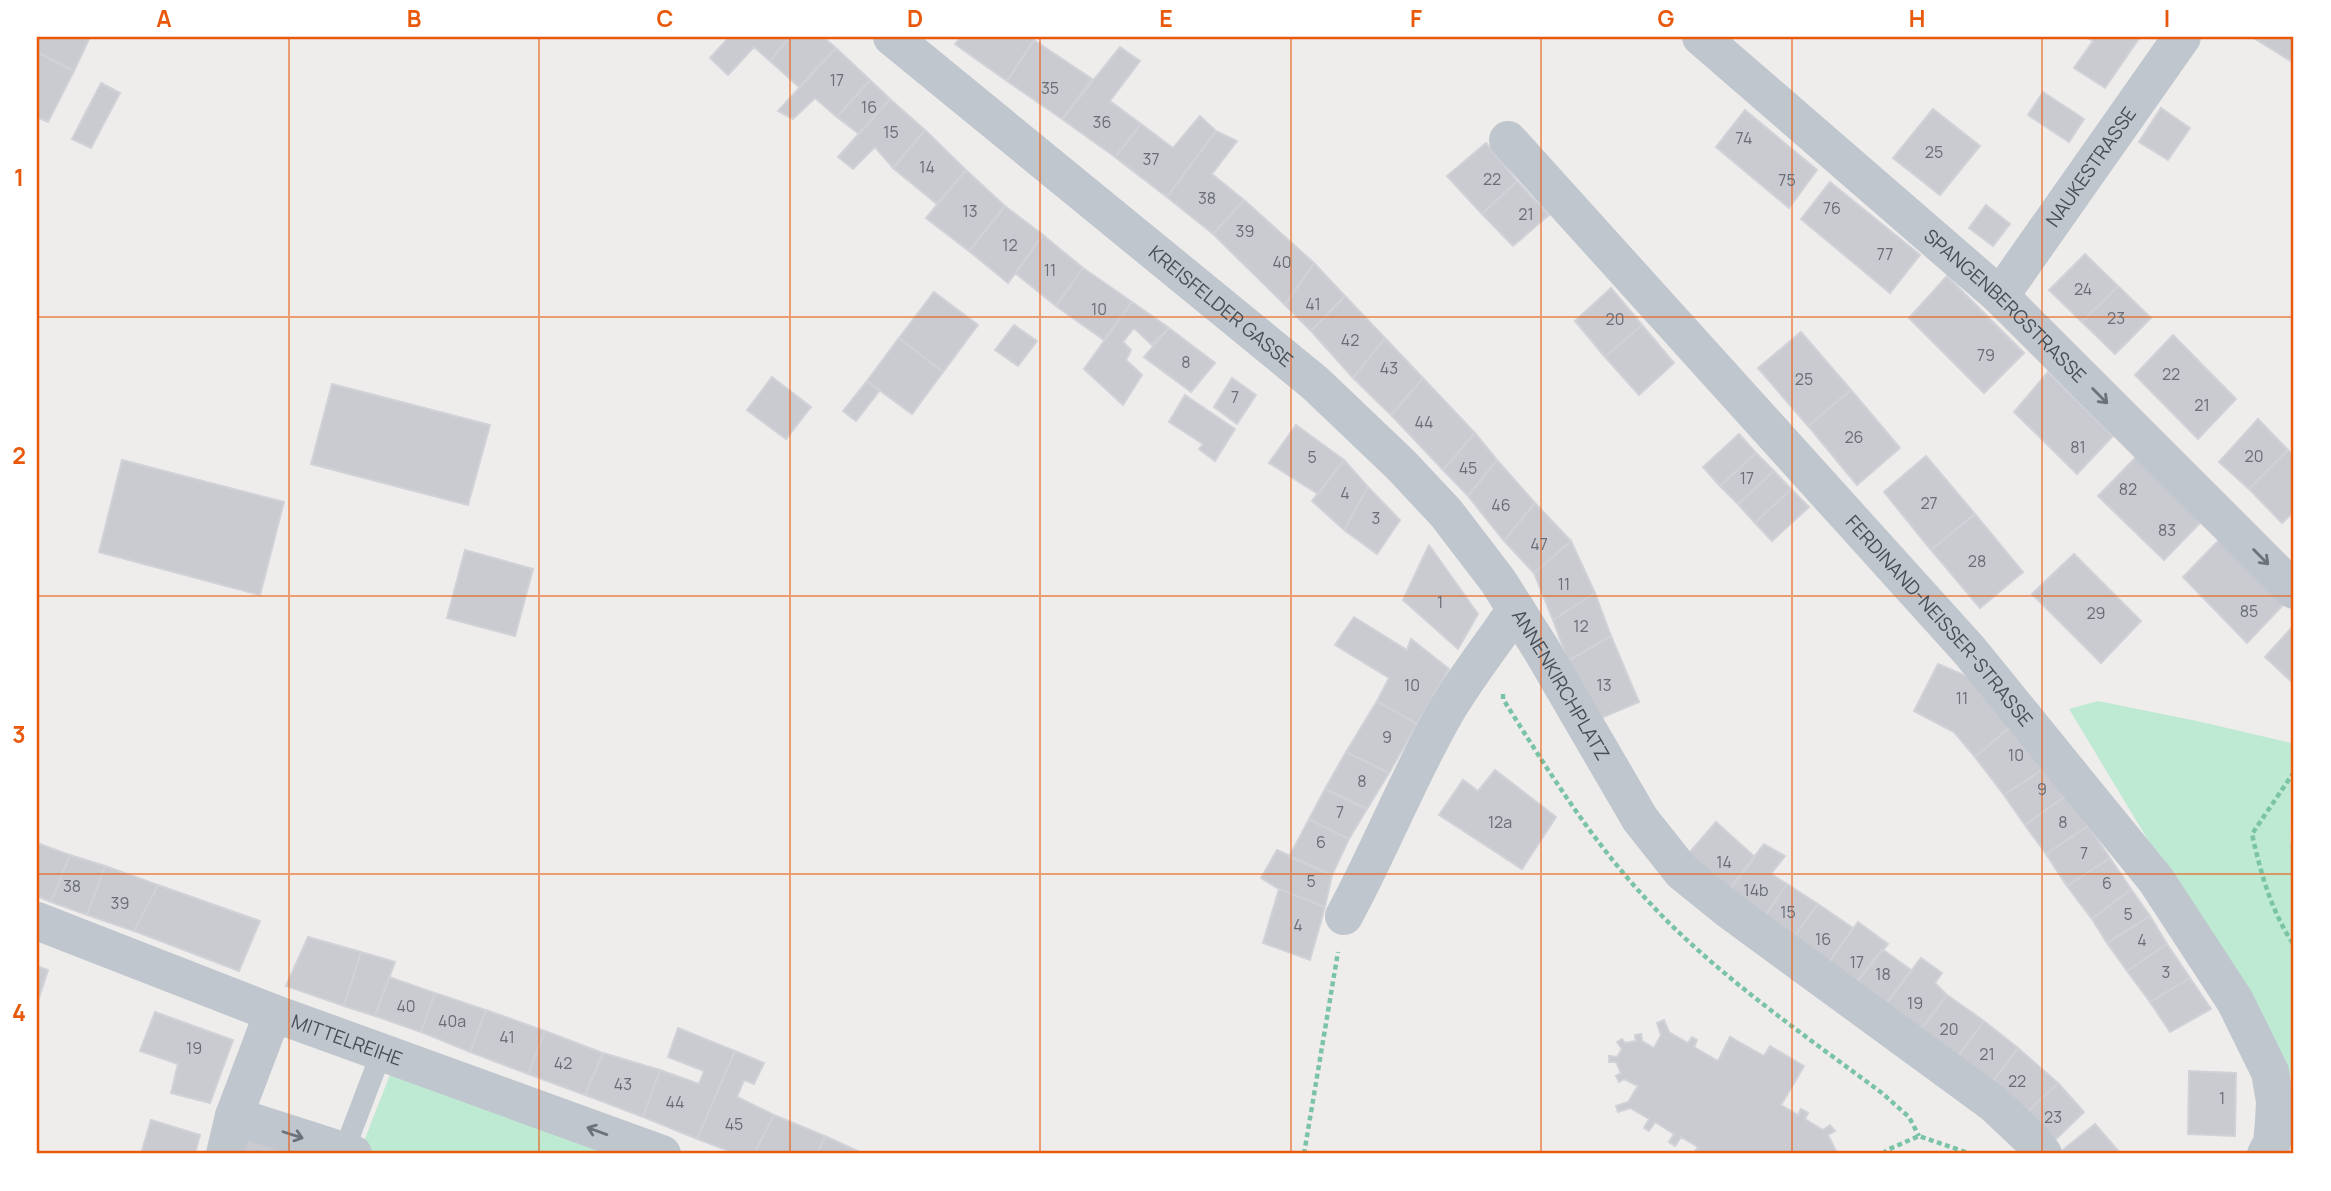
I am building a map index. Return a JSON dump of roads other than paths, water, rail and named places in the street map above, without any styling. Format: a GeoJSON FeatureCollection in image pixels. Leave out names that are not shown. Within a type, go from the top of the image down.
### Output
{"type":"FeatureCollection","features":[{"type":"Feature","properties":{"kind":"street","name":"KREISFELDER GASSE"},"geometry":{"type":"LineString","coordinates":[[892,37],[1315,383],[1401,465],[1446,513],[1516,609]]}},
{"type":"Feature","properties":{"kind":"street","name":"SPANGENBERGSTRASSE"},"geometry":{"type":"LineString","coordinates":[[1701,37],[2000,296],[2294,590]]}},
{"type":"Feature","properties":{"kind":"street","name":"NAUKESTRASSE"},"geometry":{"type":"LineString","coordinates":[[2000,296],[2182,37]]}},
{"type":"Feature","properties":{"kind":"street","name":"FERDINAND-NEISSER-STRASSE"},"geometry":{"type":"LineString","coordinates":[[1508,140],[1969,650],[2156,880],[2235,1001],[2270,1072],[2275,1101],[2274,1122],[2272,1143],[2266,1154]]}},
{"type":"Feature","properties":{"kind":"street","name":"ANNENKIRCHPLATZ"},"geometry":{"type":"LineString","coordinates":[[1344,915],[1369,870],[1392,816],[1444,714],[1516,609],[1640,819],[1682,872],[1728,910],[1994,1104],[2043,1154]]}},
{"type":"Feature","properties":{"kind":"street","name":"MITTELREIHE"},"geometry":{"type":"LineString","coordinates":[[37,921],[273,1013],[662,1154]]}},
{"type":"Feature","properties":{"kind":"street"},"geometry":{"type":"LineString","coordinates":[[225,1154],[234,1116],[273,1013]]}},
{"type":"Feature","properties":{"kind":"street"},"geometry":{"type":"LineString","coordinates":[[234,1116],[349,1153]]}},
{"type":"Feature","properties":{"kind":"lane"},"geometry":{"type":"LineString","coordinates":[[349,1153],[382,1051]]}}]}
